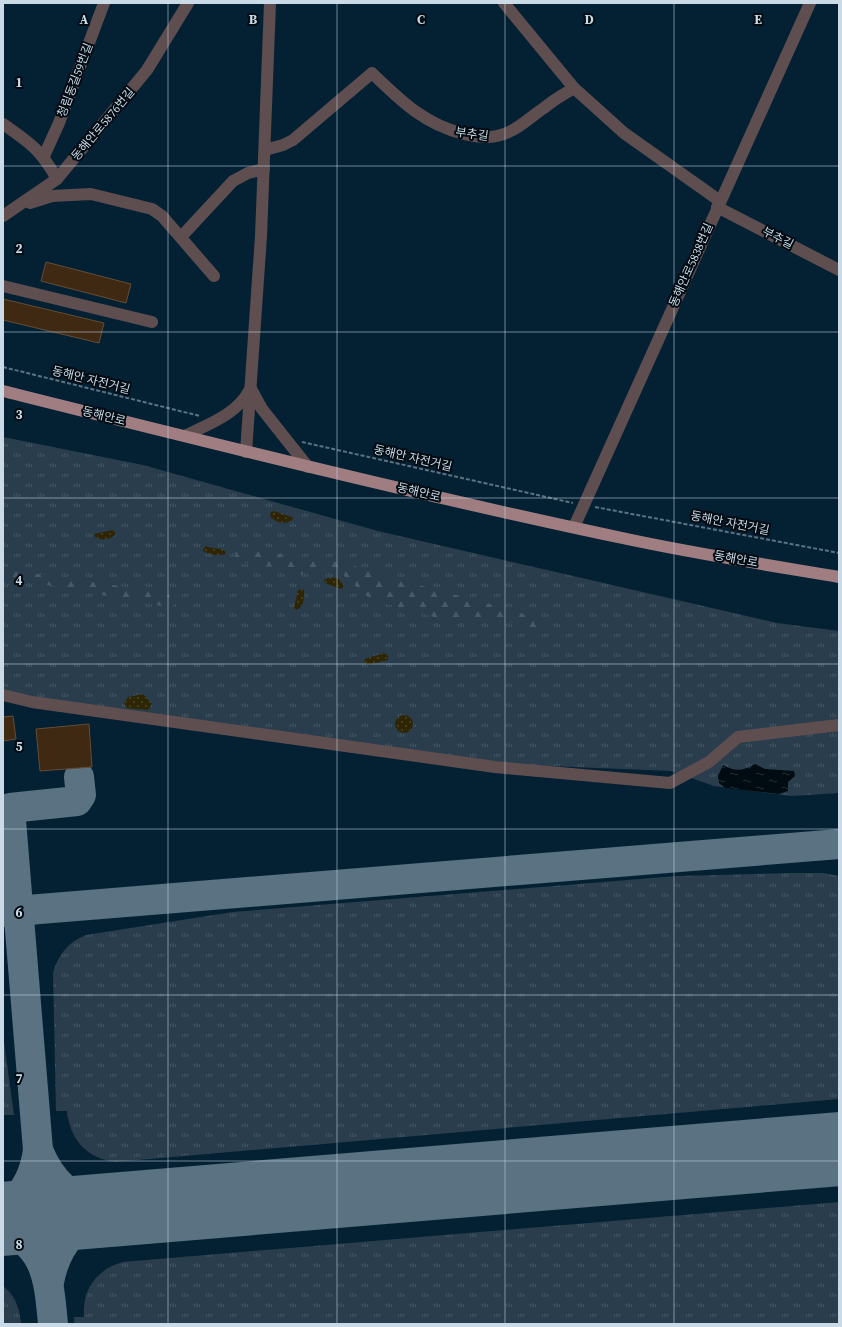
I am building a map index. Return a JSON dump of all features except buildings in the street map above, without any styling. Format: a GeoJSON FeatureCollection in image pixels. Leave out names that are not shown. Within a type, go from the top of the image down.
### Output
{"type":"FeatureCollection","features":[{"type":"Feature","properties":{"kind":"main road","name":"동해안로"},"geometry":{"type":"LineString","coordinates":[[3,391],[308,467],[574,527],[700,553],[839,577]]}},
{"type":"Feature","properties":{"kind":"street","name":"청림동길59번길"},"geometry":{"type":"LineString","coordinates":[[44,156],[57,128],[104,3]]}},
{"type":"Feature","properties":{"kind":"street"},"geometry":{"type":"LineString","coordinates":[[246,452],[264,169],[270,3]]}},
{"type":"Feature","properties":{"kind":"street"},"geometry":{"type":"LineString","coordinates":[[504,3],[574,88]]}},
{"type":"Feature","properties":{"kind":"street","name":"동해안로5838번길"},"geometry":{"type":"LineString","coordinates":[[574,527],[810,3]]}},
{"type":"Feature","properties":{"kind":"street","name":"동해안로5876번길"},"geometry":{"type":"LineString","coordinates":[[3,216],[18,207],[54,178],[147,70],[185,8]]}},
{"type":"Feature","properties":{"kind":"street","name":"부추길"},"geometry":{"type":"LineString","coordinates":[[265,150],[284,145],[293,140],[372,73],[404,103],[428,121],[449,130],[483,138],[496,137],[512,130],[574,88],[624,133],[719,204],[839,270]]}},
{"type":"Feature","properties":{"kind":"street"},"geometry":{"type":"LineString","coordinates":[[3,124],[30,143],[44,156],[54,178],[52,196]]}},
{"type":"Feature","properties":{"kind":"street"},"geometry":{"type":"LineString","coordinates":[[181,237],[233,181],[248,173],[264,169]]}},
{"type":"Feature","properties":{"kind":"street"},"geometry":{"type":"LineString","coordinates":[[18,207],[52,196],[99,195],[120,202],[152,209],[162,216],[214,276]]}},
{"type":"Feature","properties":{"kind":"street"},"geometry":{"type":"LineString","coordinates":[[3,286],[152,322]]}},
{"type":"Feature","properties":{"kind":"street"},"geometry":{"type":"LineString","coordinates":[[185,436],[227,414],[240,404],[250,388]]}},
{"type":"Feature","properties":{"kind":"street"},"geometry":{"type":"LineString","coordinates":[[250,388],[262,409],[308,467]]}},
{"type":"Feature","properties":{"kind":"street"},"geometry":{"type":"LineString","coordinates":[[3,695],[32,702],[249,734],[494,767],[670,783],[709,762],[738,737],[839,725]]}},
{"type":"Feature","properties":{"kind":"path","name":"동해안 자전거길"},"geometry":{"type":"LineString","coordinates":[[3,367],[203,416]]}},
{"type":"Feature","properties":{"kind":"path","name":"동해안 자전거길"},"geometry":{"type":"LineString","coordinates":[[299,441],[583,505],[839,553]]}},
{"type":"Feature","properties":{"kind":"green space"},"geometry":{"type":"Polygon","coordinates":[[[3,437],[143,465],[378,531],[777,623],[839,631],[839,793],[792,796],[714,786],[671,771],[524,765],[152,717],[3,693],[3,437]]]}},
{"type":"Feature","properties":{"kind":"green space"},"geometry":{"type":"Polygon","coordinates":[[[228,544],[311,560],[331,558],[385,576],[513,610],[552,625],[548,631],[498,619],[448,621],[370,599],[342,574],[323,571],[301,574],[274,567],[234,561],[236,549],[228,544]]]}},
{"type":"Feature","properties":{"kind":"green space"},"geometry":{"type":"Polygon","coordinates":[[[3,569],[168,593],[174,604],[172,608],[3,577],[3,569]]]}},
{"type":"Feature","properties":{"kind":"green space"},"geometry":{"type":"Polygon","coordinates":[[[823,873],[839,876],[839,1099],[115,1162],[96,1156],[81,1146],[72,1130],[67,1111],[56,1111],[53,973],[58,960],[69,945],[86,935],[233,912],[677,876],[823,873]]]}},
{"type":"Feature","properties":{"kind":"green space"},"geometry":{"type":"Polygon","coordinates":[[[3,1035],[14,1115],[3,1115],[3,1035]]]}},
{"type":"Feature","properties":{"kind":"green space"},"geometry":{"type":"Polygon","coordinates":[[[839,1202],[839,1324],[74,1324],[74,1317],[84,1317],[86,1298],[93,1282],[106,1270],[123,1262],[839,1202]]]}},
{"type":"Feature","properties":{"kind":"green space"},"geometry":{"type":"Polygon","coordinates":[[[3,1286],[14,1298],[21,1323],[31,1324],[3,1324],[3,1286]]]}},
{"type":"Feature","properties":{"kind":"sand"},"geometry":{"type":"Polygon","coordinates":[[[274,511],[294,518],[285,523],[278,522],[270,516],[271,512],[274,511]]]}},
{"type":"Feature","properties":{"kind":"sand"},"geometry":{"type":"Polygon","coordinates":[[[113,530],[116,534],[111,538],[100,539],[95,537],[94,534],[113,530]]]}},
{"type":"Feature","properties":{"kind":"sand"},"geometry":{"type":"Polygon","coordinates":[[[206,546],[223,550],[226,554],[214,555],[203,551],[206,546]]]}},
{"type":"Feature","properties":{"kind":"sand"},"geometry":{"type":"Polygon","coordinates":[[[328,578],[338,578],[344,586],[341,589],[325,583],[324,580],[328,578]]]}},
{"type":"Feature","properties":{"kind":"sand"},"geometry":{"type":"Polygon","coordinates":[[[304,589],[304,601],[297,610],[294,608],[298,590],[304,589]]]}},
{"type":"Feature","properties":{"kind":"sand"},"geometry":{"type":"Polygon","coordinates":[[[384,653],[388,656],[388,660],[367,665],[364,662],[365,659],[384,653]]]}},
{"type":"Feature","properties":{"kind":"sand"},"geometry":{"type":"Polygon","coordinates":[[[143,694],[152,704],[148,710],[127,708],[124,703],[128,697],[143,694]]]}},
{"type":"Feature","properties":{"kind":"sand"},"geometry":{"type":"Polygon","coordinates":[[[404,715],[410,718],[413,724],[410,730],[404,733],[398,730],[395,724],[398,718],[404,715]]]}},
{"type":"Feature","properties":{"kind":"water"},"geometry":{"type":"Polygon","coordinates":[[[755,764],[765,769],[794,771],[795,776],[788,782],[788,791],[779,794],[725,788],[719,783],[718,776],[723,765],[731,769],[739,770],[755,764]]]}},
{"type":"Feature","properties":{"kind":"taxiway"},"geometry":{"type":"LineString","coordinates":[[3,1210],[23,1191],[34,1168],[38,1150],[10,808],[77,801],[81,795],[79,777]]}},
{"type":"Feature","properties":{"kind":"taxiway"},"geometry":{"type":"LineString","coordinates":[[3,912],[839,844]]}},
{"type":"Feature","properties":{"kind":"taxiway"},"geometry":{"type":"LineString","coordinates":[[38,1150],[49,1171],[63,1188],[81,1202],[103,1211]]}},
{"type":"Feature","properties":{"kind":"taxiway"},"geometry":{"type":"LineString","coordinates":[[49,1282],[56,1259],[67,1239],[83,1223],[103,1211]]}},
{"type":"Feature","properties":{"kind":"taxiway"},"geometry":{"type":"LineString","coordinates":[[3,1228],[18,1236],[38,1255],[47,1280],[53,1324]]}},
{"type":"Feature","properties":{"kind":"runway"},"geometry":{"type":"LineString","coordinates":[[3,1219],[839,1149]]}}]}
